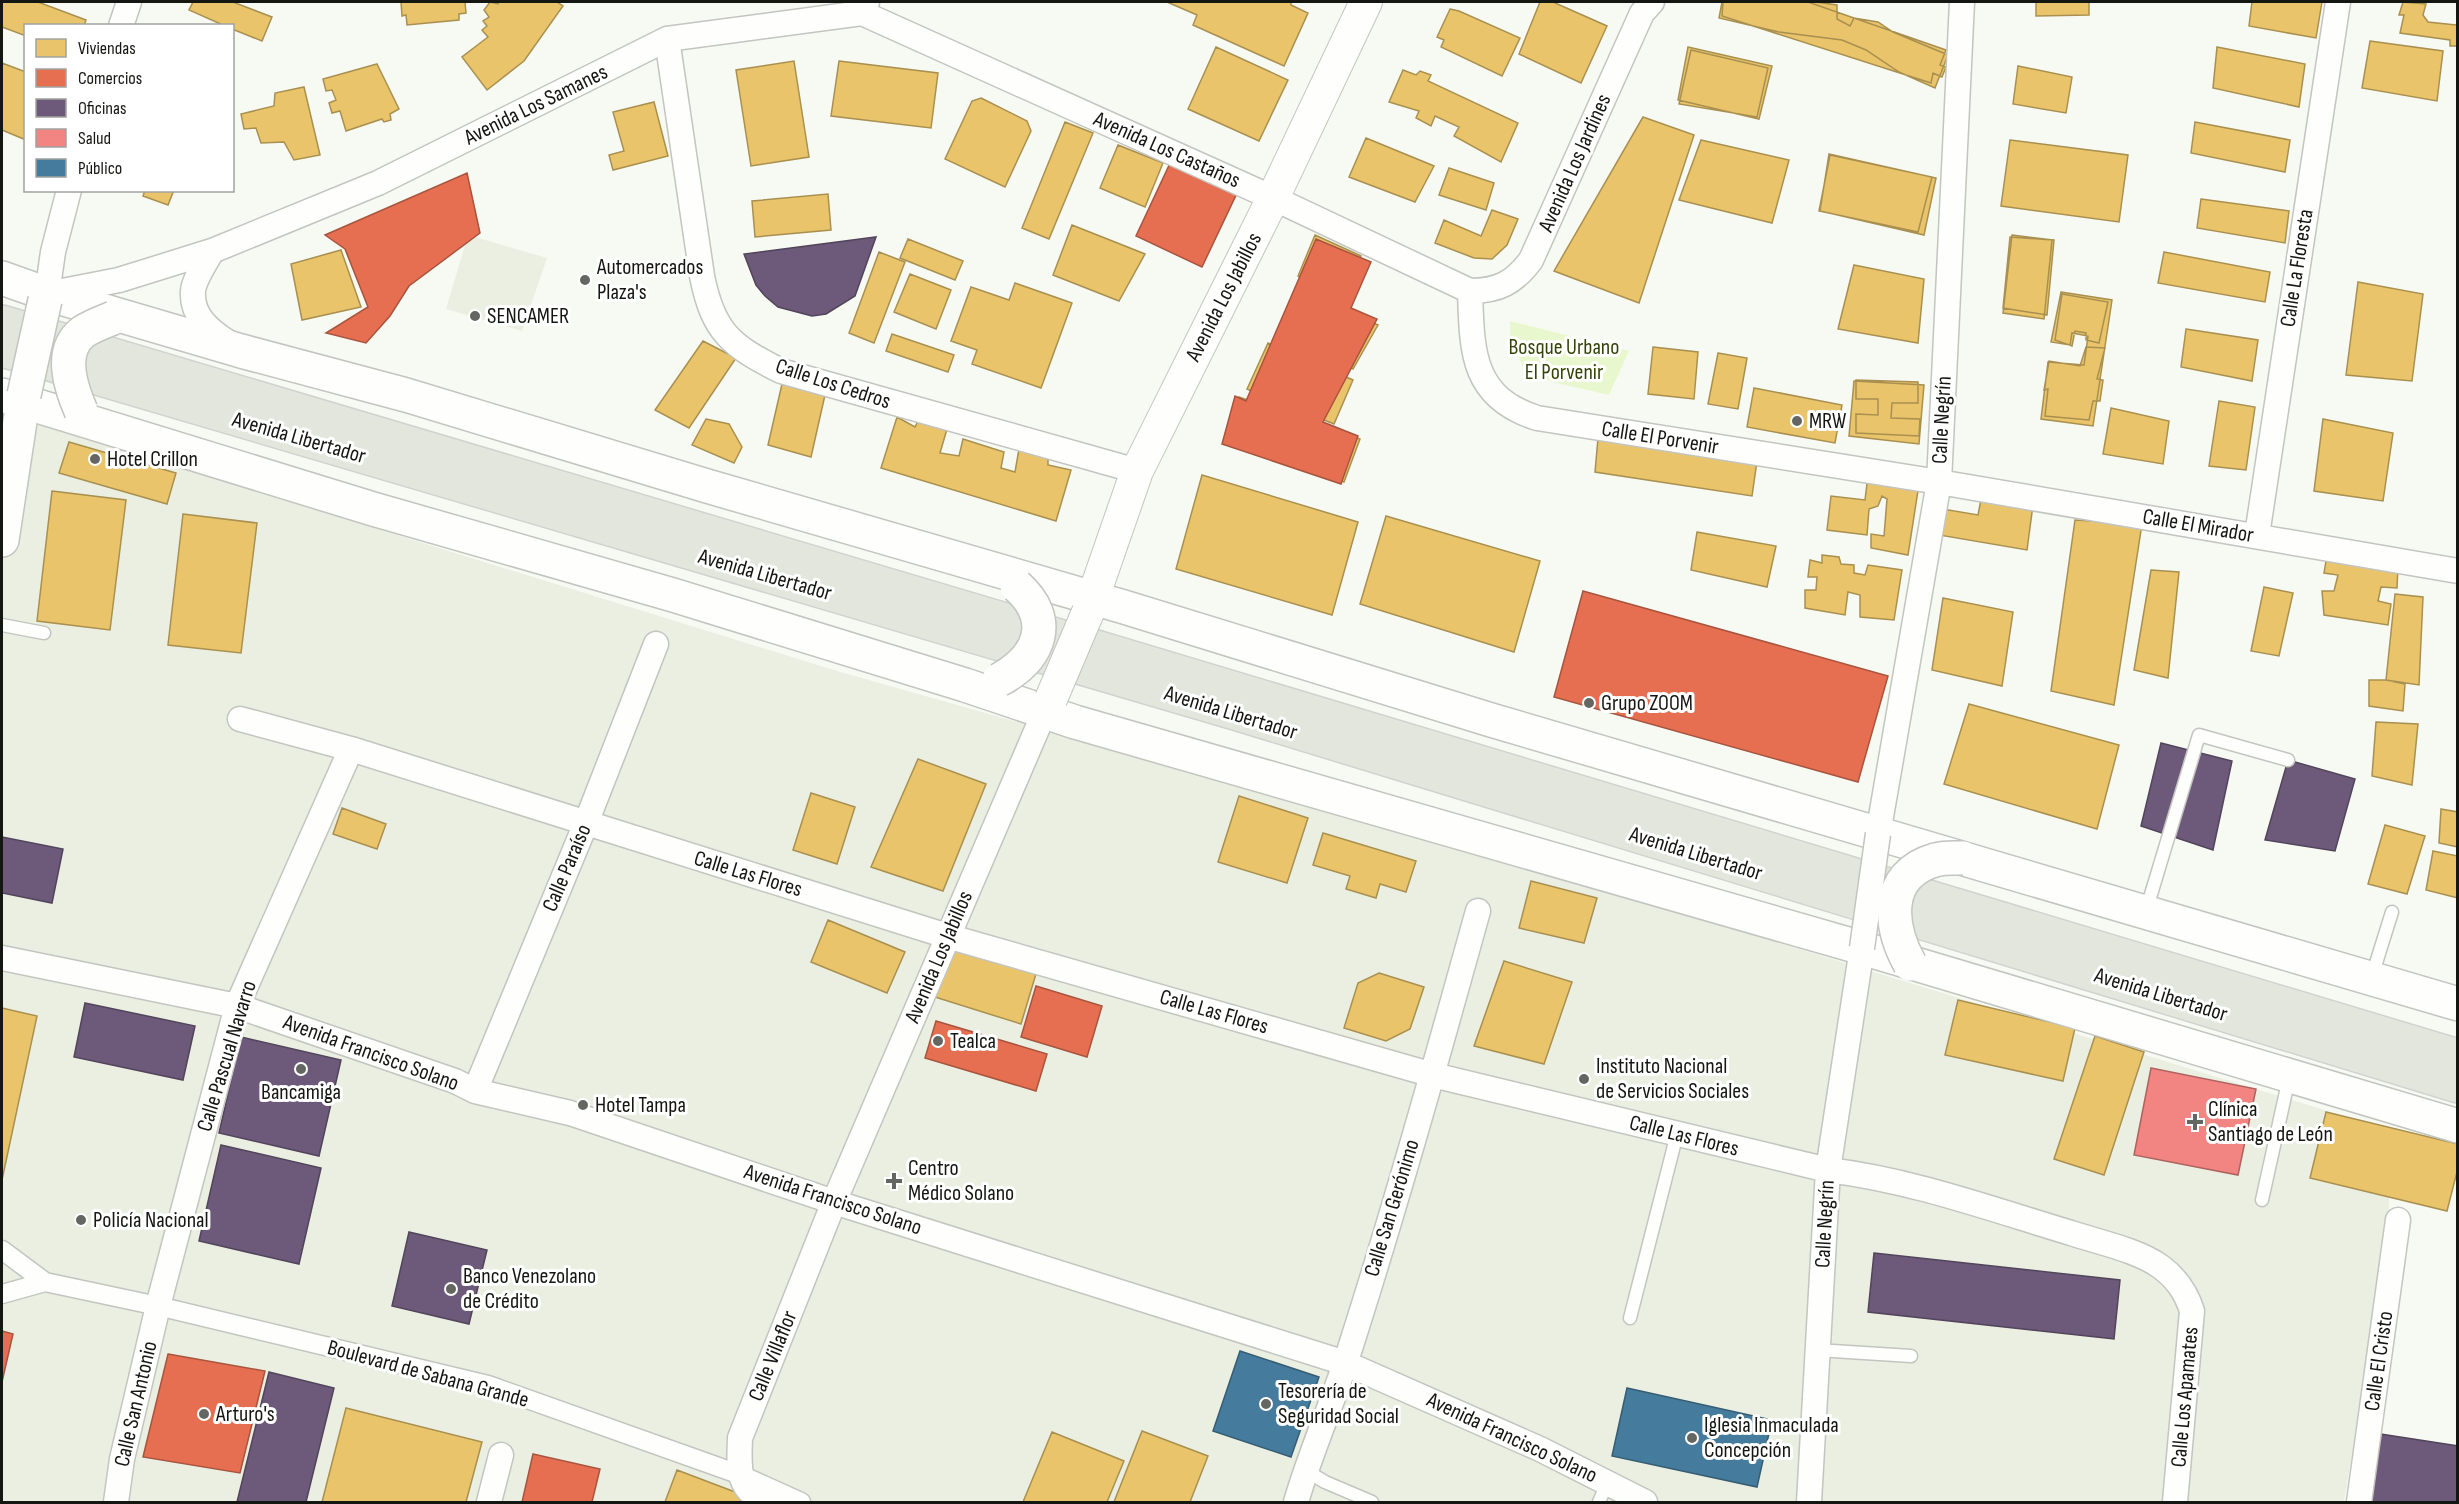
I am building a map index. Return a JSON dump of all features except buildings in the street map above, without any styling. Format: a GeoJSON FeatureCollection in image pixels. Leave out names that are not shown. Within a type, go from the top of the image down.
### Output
{"type":"FeatureCollection","features":[{"type":"Feature","properties":{"kind":"main road"},"geometry":{"type":"LineString","coordinates":[[2,278],[46,297],[406,395],[1091,605],[1503,723],[2457,1004]]}},
{"type":"Feature","properties":{"kind":"main road"},"geometry":{"type":"LineString","coordinates":[[2,540],[16,398],[46,297]]}},
{"type":"Feature","properties":{"kind":"main road"},"geometry":{"type":"LineString","coordinates":[[83,416],[69,375],[73,347],[81,334],[118,316]]}},
{"type":"Feature","properties":{"kind":"main road","name":"Avenida Libertador"},"geometry":{"type":"LineString","coordinates":[[2,322],[1093,646],[2457,1056]]}},
{"type":"Feature","properties":{"kind":"main road","name":"Avenida Libertador"},"geometry":{"type":"LineString","coordinates":[[2,350],[1238,714],[2457,1086]]}},
{"type":"Feature","properties":{"kind":"main road","name":"Avenida Libertador"},"geometry":{"type":"LineString","coordinates":[[16,398],[83,416],[373,509],[673,595],[966,685],[1047,706],[2457,1126]]}},
{"type":"Feature","properties":{"kind":"main road"},"geometry":{"type":"LineString","coordinates":[[966,685],[999,680],[1014,672],[1034,649],[1037,639],[1037,611],[1030,598],[1006,578]]}},
{"type":"Feature","properties":{"kind":"main road"},"geometry":{"type":"LineString","coordinates":[[1910,964],[1896,931],[1894,918],[1898,890],[1906,877],[1928,863],[1938,859],[1963,858]]}},
{"type":"Feature","properties":{"kind":"street"},"geometry":{"type":"LineString","coordinates":[[122,24],[129,2]]}},
{"type":"Feature","properties":{"kind":"street","name":"Avenida Los Jabillos"},"geometry":{"type":"LineString","coordinates":[[834,1202],[1091,605],[1137,471],[1273,198],[1366,2]]}},
{"type":"Feature","properties":{"kind":"street","name":"Avenida Los Jardines"},"geometry":{"type":"LineString","coordinates":[[1470,291],[1497,288],[1520,276],[1531,260],[1642,13],[1652,2]]}},
{"type":"Feature","properties":{"kind":"street","name":"Calle Negrín"},"geometry":{"type":"LineString","coordinates":[[1809,1503],[1828,1170],[1878,834],[1939,482],[1962,2]]}},
{"type":"Feature","properties":{"kind":"street","name":"Calle La Floresta"},"geometry":{"type":"LineString","coordinates":[[2257,535],[2338,2]]}},
{"type":"Feature","properties":{"kind":"street","name":"Avenida Los Castaños"},"geometry":{"type":"LineString","coordinates":[[864,7],[1470,291]]}},
{"type":"Feature","properties":{"kind":"street","name":"Avenida Los Samanes"},"geometry":{"type":"LineString","coordinates":[[46,297],[119,280],[212,252],[378,183],[666,39],[864,7]]}},
{"type":"Feature","properties":{"kind":"street","name":"Calle Los Cedros"},"geometry":{"type":"LineString","coordinates":[[666,39],[697,249],[707,298],[723,333],[753,357],[781,371],[1137,471]]}},
{"type":"Feature","properties":{"kind":"street"},"geometry":{"type":"LineString","coordinates":[[46,297],[53,252],[68,192]]}},
{"type":"Feature","properties":{"kind":"street"},"geometry":{"type":"LineString","coordinates":[[212,252],[193,289],[195,310],[208,330],[242,351]]}},
{"type":"Feature","properties":{"kind":"street","name":"Calle El Porvenir"},"geometry":{"type":"LineString","coordinates":[[1470,291],[1472,339],[1478,366],[1488,387],[1506,405],[1518,412],[1537,418],[1939,482]]}},
{"type":"Feature","properties":{"kind":"street","name":"Calle El Mirador"},"geometry":{"type":"LineString","coordinates":[[1939,482],[2457,571]]}},
{"type":"Feature","properties":{"kind":"street","name":"Calle Paraíso"},"geometry":{"type":"LineString","coordinates":[[475,1091],[586,823],[656,644]]}},
{"type":"Feature","properties":{"kind":"street","name":"Calle Las Flores"},"geometry":{"type":"LineString","coordinates":[[240,719],[351,749],[947,936],[1433,1075],[1828,1170],[1860,1174],[1938,1192],[2129,1251],[2160,1265],[2186,1293]]}},
{"type":"Feature","properties":{"kind":"street","name":"Calle Pascual Navarro"},"geometry":{"type":"LineString","coordinates":[[158,1306],[237,1006],[351,749]]}},
{"type":"Feature","properties":{"kind":"street","name":"Calle San Gerónimo"},"geometry":{"type":"LineString","coordinates":[[1296,1503],[1305,1470],[1345,1363],[1433,1075],[1478,911]]}},
{"type":"Feature","properties":{"kind":"street","name":"Avenida Francisco Solano"},"geometry":{"type":"LineString","coordinates":[[2,958],[237,1006],[455,1081],[475,1091],[570,1113],[834,1202],[1345,1363],[1540,1449],[1603,1493],[1637,1500]]}},
{"type":"Feature","properties":{"kind":"street","name":"Calle Villaflor"},"geometry":{"type":"LineString","coordinates":[[741,1475],[740,1438],[834,1202]]}},
{"type":"Feature","properties":{"kind":"street","name":"Calle El Cristo"},"geometry":{"type":"LineString","coordinates":[[2359,1503],[2398,1220]]}},
{"type":"Feature","properties":{"kind":"street","name":"Boulevard de Sabana Grande"},"geometry":{"type":"LineString","coordinates":[[2,1250],[45,1282],[158,1306],[488,1385],[741,1475],[801,1503]]}},
{"type":"Feature","properties":{"kind":"street","name":"Boulevard de Sabana Grande"},"geometry":{"type":"LineString","coordinates":[[2,1294],[45,1282]]}},
{"type":"Feature","properties":{"kind":"street","name":"Calle Los Apamates"},"geometry":{"type":"LineString","coordinates":[[2175,1503],[2192,1326],[2192,1311],[2186,1293]]}},
{"type":"Feature","properties":{"kind":"street","name":"Calle San Antonio"},"geometry":{"type":"LineString","coordinates":[[116,1503],[122,1459],[158,1306]]}},
{"type":"Feature","properties":{"kind":"street"},"geometry":{"type":"LineString","coordinates":[[489,1503],[501,1455]]}},
{"type":"Feature","properties":{"kind":"street"},"geometry":{"type":"LineString","coordinates":[[741,1475],[746,1489],[759,1501]]}},
{"type":"Feature","properties":{"kind":"lane"},"geometry":{"type":"LineString","coordinates":[[2,625],[44,633]]}},
{"type":"Feature","properties":{"kind":"lane"},"geometry":{"type":"LineString","coordinates":[[2146,913],[2199,735],[2288,760]]}},
{"type":"Feature","properties":{"kind":"lane"},"geometry":{"type":"LineString","coordinates":[[2372,978],[2392,912]]}},
{"type":"Feature","properties":{"kind":"lane"},"geometry":{"type":"LineString","coordinates":[[2262,1200],[2290,1076]]}},
{"type":"Feature","properties":{"kind":"lane"},"geometry":{"type":"LineString","coordinates":[[1630,1318],[1677,1134]]}},
{"type":"Feature","properties":{"kind":"lane"},"geometry":{"type":"LineString","coordinates":[[1817,1350],[1911,1356]]}},
{"type":"Feature","properties":{"kind":"lane"},"geometry":{"type":"LineString","coordinates":[[1305,1470],[1325,1482],[1372,1503]]}},
{"type":"Feature","properties":{"kind":"shaded area","name":"SENCAMER"},"geometry":{"type":"Polygon","coordinates":[[[468,235],[547,258],[522,331],[446,309],[468,235]]]}},
{"type":"Feature","properties":{"kind":"shaded area"},"geometry":{"type":"Polygon","coordinates":[[[2,413],[837,671],[1548,872],[2393,1131],[2387,1239],[2344,1502],[2,1502],[2,413]]]}},
{"type":"Feature","properties":{"kind":"green space","name":"Bosque Urbano El Porvenir"},"geometry":{"type":"Polygon","coordinates":[[[1510,321],[1629,351],[1609,395],[1552,382],[1524,370],[1510,334],[1510,321]]]}},
{"type":"Feature","properties":{"kind":"place","name":"Automercados Plaza's"},"geometry":{"type":"Point","coordinates":[585,280]}},
{"type":"Feature","properties":{"kind":"place","name":"SENCAMER"},"geometry":{"type":"Point","coordinates":[475,316]}},
{"type":"Feature","properties":{"kind":"place","name":"MRW"},"geometry":{"type":"Point","coordinates":[1797,421]}},
{"type":"Feature","properties":{"kind":"place","name":"Hotel Crillon"},"geometry":{"type":"Point","coordinates":[95,459]}},
{"type":"Feature","properties":{"kind":"place","name":"Grupo ZOOM"},"geometry":{"type":"Point","coordinates":[1589,703]}},
{"type":"Feature","properties":{"kind":"place","name":"Tealca"},"geometry":{"type":"Point","coordinates":[938,1041]}},
{"type":"Feature","properties":{"kind":"place","name":"Bancamiga"},"geometry":{"type":"Point","coordinates":[301,1069]}},
{"type":"Feature","properties":{"kind":"place","name":"Instituto Nacional de Servicios Sociales"},"geometry":{"type":"Point","coordinates":[1584,1079]}},
{"type":"Feature","properties":{"kind":"place","name":"Hotel Tampa"},"geometry":{"type":"Point","coordinates":[583,1105]}},
{"type":"Feature","properties":{"kind":"place","name":"Clínica Santiago de León"},"geometry":{"type":"Point","coordinates":[2195,1122]}},
{"type":"Feature","properties":{"kind":"place","name":"Centro Médico Solano"},"geometry":{"type":"Point","coordinates":[894,1181]}},
{"type":"Feature","properties":{"kind":"place","name":"Policía Nacional"},"geometry":{"type":"Point","coordinates":[81,1220]}},
{"type":"Feature","properties":{"kind":"place","name":"Banco Venezolano de Crédito"},"geometry":{"type":"Point","coordinates":[451,1289]}},
{"type":"Feature","properties":{"kind":"place","name":"Tesorería de Seguridad Social"},"geometry":{"type":"Point","coordinates":[1266,1404]}},
{"type":"Feature","properties":{"kind":"place","name":"Arturo's"},"geometry":{"type":"Point","coordinates":[204,1414]}},
{"type":"Feature","properties":{"kind":"place","name":"Iglesia Inmaculada Concepción"},"geometry":{"type":"Point","coordinates":[1692,1438]}}]}
